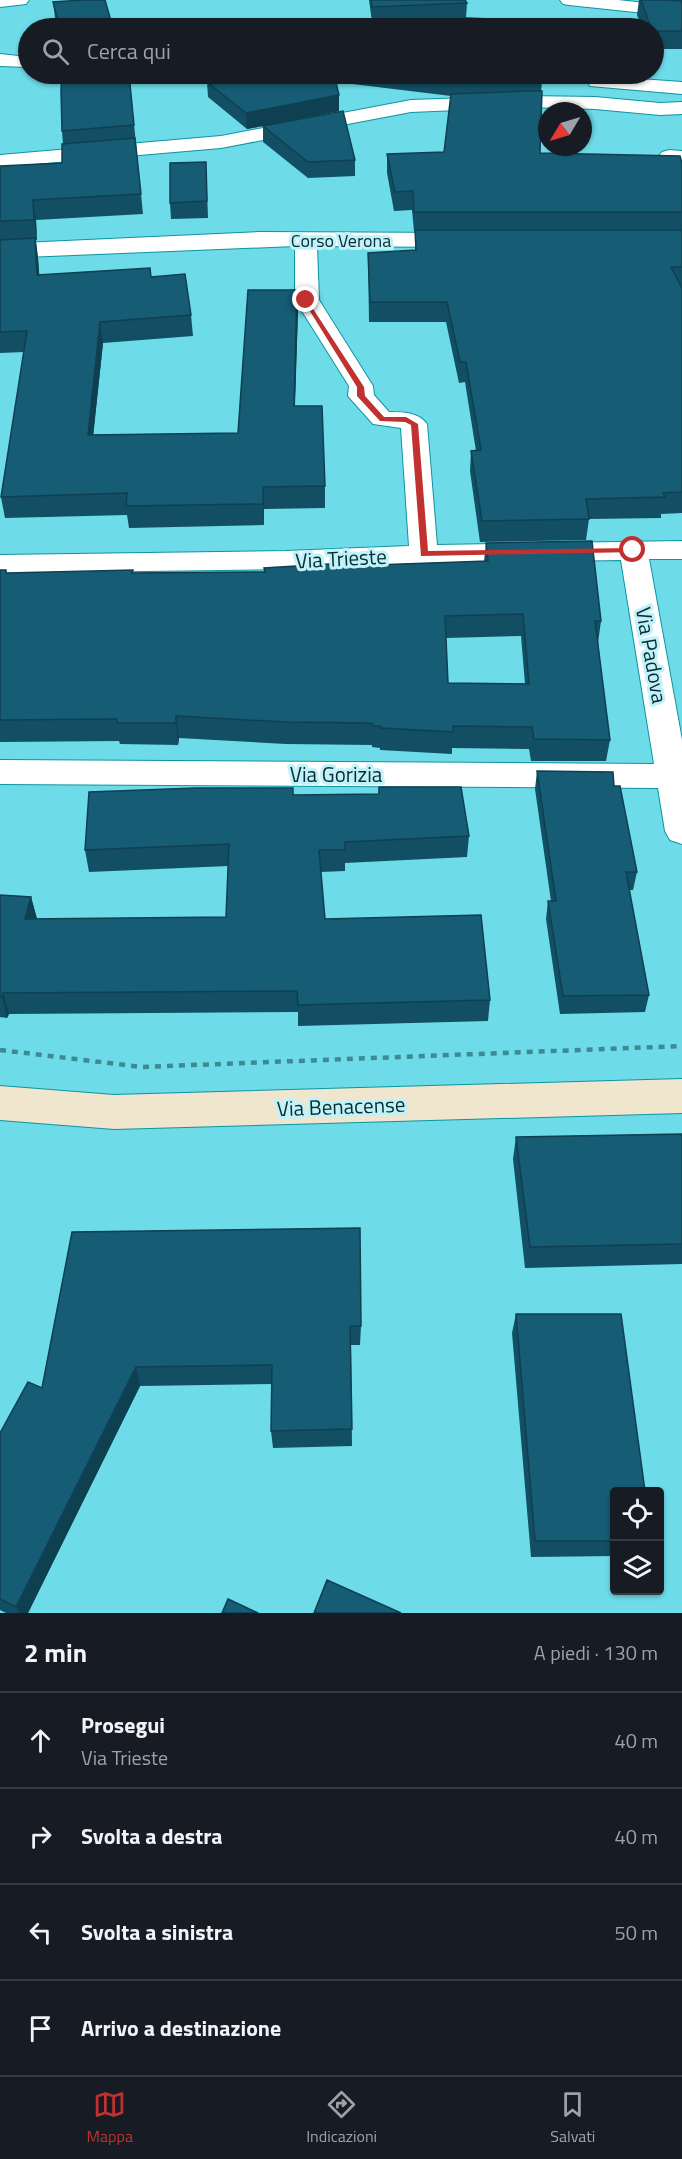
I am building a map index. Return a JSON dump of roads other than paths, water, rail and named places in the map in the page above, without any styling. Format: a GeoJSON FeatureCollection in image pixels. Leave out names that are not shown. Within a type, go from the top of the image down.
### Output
{"type":"FeatureCollection","features":[{"type":"Feature","properties":{"kind":"main road","name":"Via Benacense"},"geometry":{"type":"LineString","coordinates":[[0,1103],[114,1112],[682,1096]]}},
{"type":"Feature","properties":{"kind":"street"},"geometry":{"type":"LineString","coordinates":[[0,2],[20,0]]}},
{"type":"Feature","properties":{"kind":"street"},"geometry":{"type":"LineString","coordinates":[[569,0],[682,12]]}},
{"type":"Feature","properties":{"kind":"street"},"geometry":{"type":"LineString","coordinates":[[0,60],[18,61]]}},
{"type":"Feature","properties":{"kind":"street"},"geometry":{"type":"LineString","coordinates":[[621,84],[682,88]]}},
{"type":"Feature","properties":{"kind":"street"},"geometry":{"type":"LineString","coordinates":[[0,160],[221,142],[431,104],[545,101],[598,103],[653,109],[682,108]]}},
{"type":"Feature","properties":{"kind":"street","name":"Corso Verona"},"geometry":{"type":"LineString","coordinates":[[0,251],[259,239],[482,240]]}},
{"type":"Feature","properties":{"kind":"street"},"geometry":{"type":"LineString","coordinates":[[306,241],[306,300],[361,387],[361,396],[382,419],[406,420],[414,424],[424,554]]}},
{"type":"Feature","properties":{"kind":"street","name":"Via Padova"},"geometry":{"type":"LineString","coordinates":[[633,550],[682,831]]}},
{"type":"Feature","properties":{"kind":"street","name":"Via Trieste"},"geometry":{"type":"LineString","coordinates":[[0,564],[286,560],[424,554],[682,550]]}},
{"type":"Feature","properties":{"kind":"street","name":"Via Gorizia"},"geometry":{"type":"LineString","coordinates":[[0,772],[673,776]]}}]}
